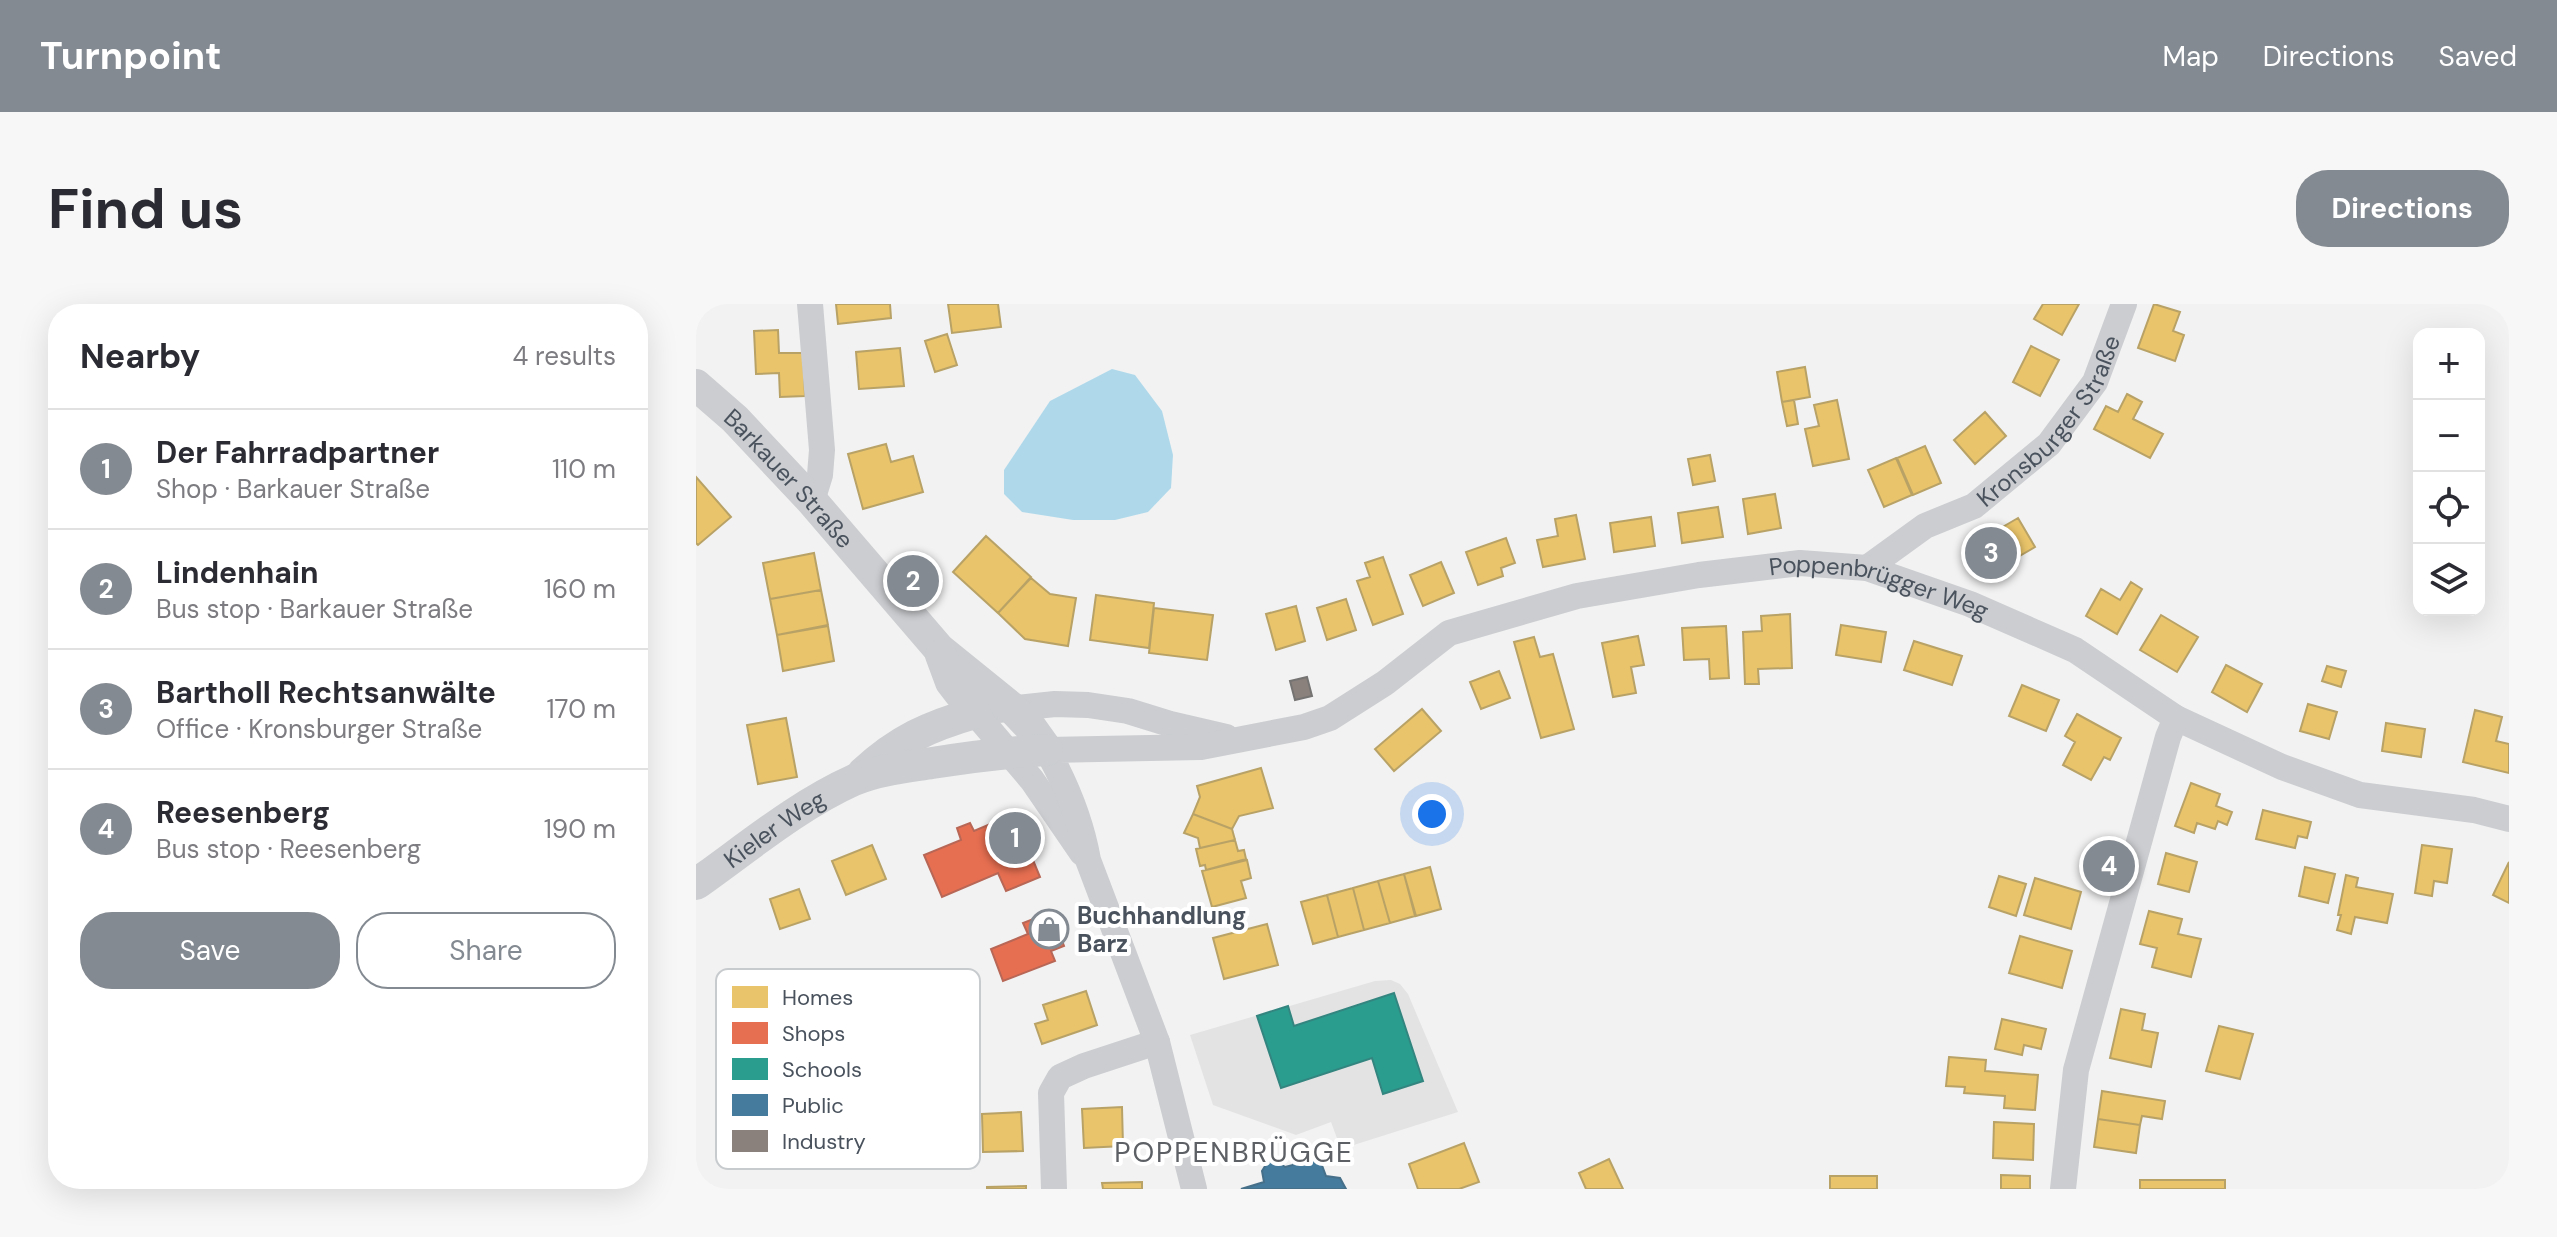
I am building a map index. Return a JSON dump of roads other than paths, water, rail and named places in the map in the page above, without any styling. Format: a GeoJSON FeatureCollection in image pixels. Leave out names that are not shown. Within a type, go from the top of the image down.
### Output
{"type":"FeatureCollection","features":[{"type":"Feature","properties":{"kind":"street"},"geometry":{"type":"LineString","coordinates":[[810,304],[822,450],[820,475],[812,501]]}},
{"type":"Feature","properties":{"kind":"street","name":"Kronsburger Straße"},"geometry":{"type":"LineString","coordinates":[[1867,568],[1925,526],[1974,506],[2049,444],[2095,382],[2124,304]]}},
{"type":"Feature","properties":{"kind":"street","name":"Barkauer Straße"},"geometry":{"type":"LineString","coordinates":[[696,385],[735,419],[812,501],[939,649],[1012,708],[1047,750],[1083,829],[1088,860],[1157,1042],[1194,1189]]}},
{"type":"Feature","properties":{"kind":"street","name":"Poppenbrügger Weg"},"geometry":{"type":"LineString","coordinates":[[1009,752],[1201,747],[1289,731],[1330,718],[1385,683],[1449,633],[1577,596],[1699,575],[1800,563],[1867,568],[1970,604],[2075,650],[2176,718],[2282,767],[2360,795],[2474,810],[2509,819]]}},
{"type":"Feature","properties":{"kind":"street","name":"Barkauer Straße"},"geometry":{"type":"LineString","coordinates":[[939,649],[951,682],[1032,780],[1088,860]]}},
{"type":"Feature","properties":{"kind":"street","name":"Poppenbrügger Weg"},"geometry":{"type":"LineString","coordinates":[[975,713],[1055,704],[1088,705],[1128,711],[1238,740]]}},
{"type":"Feature","properties":{"kind":"street","name":"Kieler Weg"},"geometry":{"type":"LineString","coordinates":[[696,884],[780,824],[858,778],[891,748],[918,733],[975,713]]}},
{"type":"Feature","properties":{"kind":"street"},"geometry":{"type":"LineString","coordinates":[[2063,1189],[2076,1070],[2124,891],[2176,718]]}},
{"type":"Feature","properties":{"kind":"street","name":"Kieler Weg"},"geometry":{"type":"LineString","coordinates":[[858,778],[902,767],[1009,752]]}},
{"type":"Feature","properties":{"kind":"street"},"geometry":{"type":"LineString","coordinates":[[1054,1189],[1051,1093],[1060,1077],[1157,1042]]}},
{"type":"Feature","properties":{"kind":"water"},"geometry":{"type":"Polygon","coordinates":[[[1112,369],[1135,375],[1162,411],[1173,455],[1171,488],[1148,512],[1115,520],[1073,520],[1022,512],[1004,494],[1004,470],[1050,401],[1112,369]]]}},
{"type":"Feature","properties":{"kind":"place","name":"Bartholl Rechtsanwälte"},"geometry":{"type":"Point","coordinates":[1991,553]}},
{"type":"Feature","properties":{"kind":"place","name":"Lindenhain"},"geometry":{"type":"Point","coordinates":[913,581]}},
{"type":"Feature","properties":{"kind":"place","name":"Der Fahrradpartner"},"geometry":{"type":"Point","coordinates":[1015,838]}},
{"type":"Feature","properties":{"kind":"place","name":"Reesenberg"},"geometry":{"type":"Point","coordinates":[2109,866]}},
{"type":"Feature","properties":{"kind":"place","name":"Buchhandlung Barz"},"geometry":{"type":"Point","coordinates":[1049,929]}},
{"type":"Feature","properties":{"kind":"district","name":"POPPENBRÜGGE"},"geometry":{"type":"Point","coordinates":[1234,1152]}}]}
